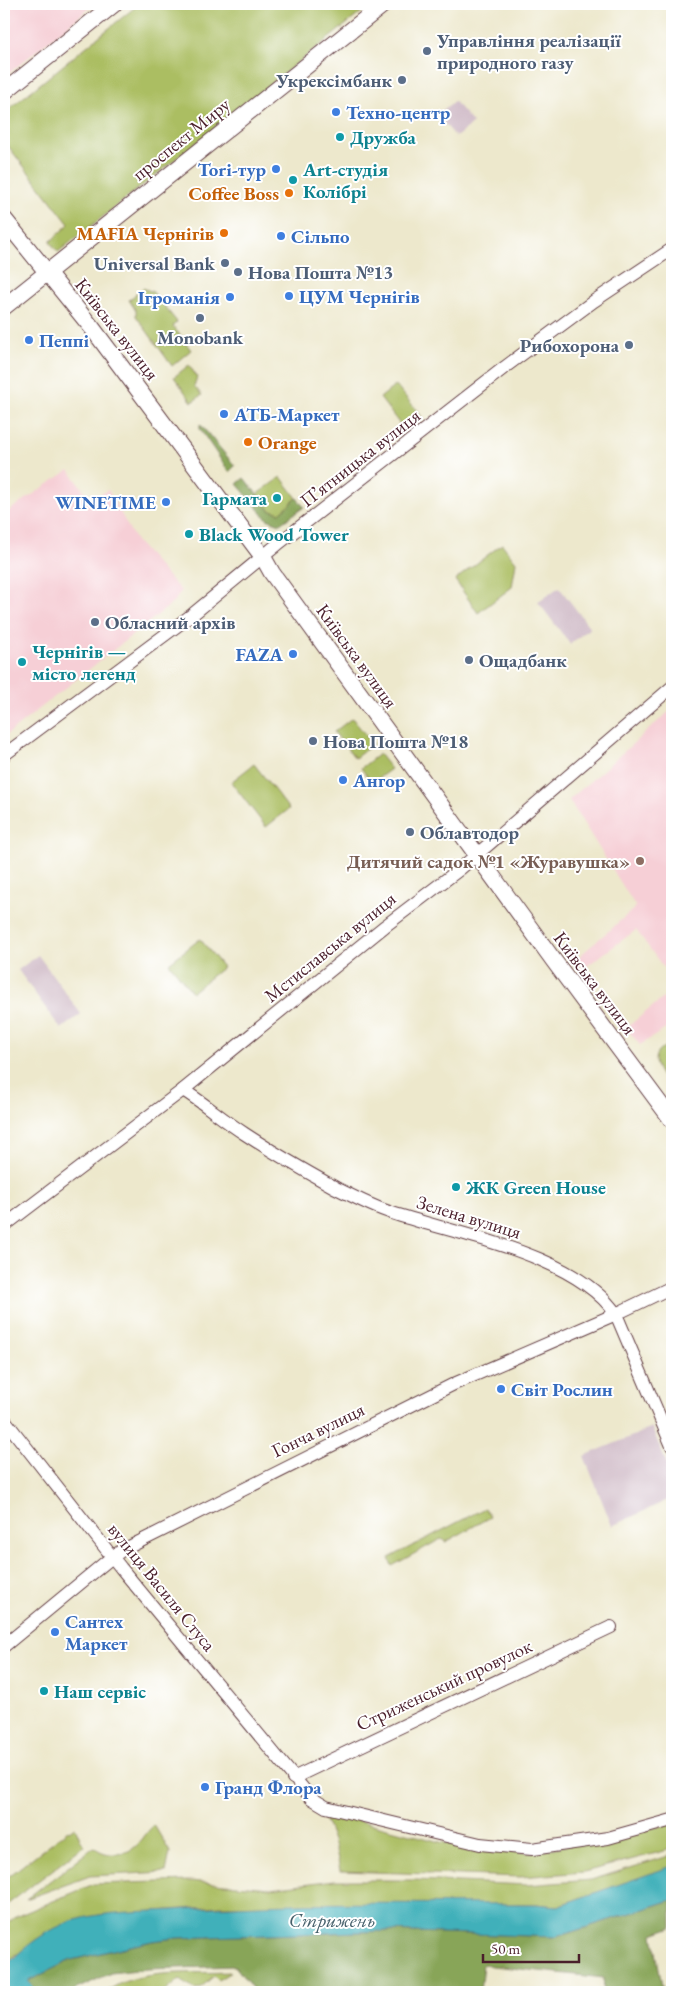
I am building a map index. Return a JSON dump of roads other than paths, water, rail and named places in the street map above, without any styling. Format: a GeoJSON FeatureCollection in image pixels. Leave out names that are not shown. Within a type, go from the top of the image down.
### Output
{"type":"FeatureCollection","features":[{"type":"Feature","properties":{"kind":"main road"},"geometry":{"type":"LineString","coordinates":[[4,92],[114,4]]}},
{"type":"Feature","properties":{"kind":"main road","name":"проспект Миру"},"geometry":{"type":"LineString","coordinates":[[4,307],[384,4]]}},
{"type":"Feature","properties":{"kind":"main road","name":"Київська вулиця"},"geometry":{"type":"LineString","coordinates":[[4,218],[104,343],[263,557],[278,581],[554,961],[672,1120]]}},
{"type":"Feature","properties":{"kind":"street","name":"Пʼятницька вулиця"},"geometry":{"type":"LineString","coordinates":[[4,755],[193,614],[505,367],[594,301],[672,249]]}},
{"type":"Feature","properties":{"kind":"street","name":"Мстиславська вулиця"},"geometry":{"type":"LineString","coordinates":[[4,1226],[183,1090],[385,926],[478,854],[672,687]]}},
{"type":"Feature","properties":{"kind":"street","name":"Зелена вулиця"},"geometry":{"type":"LineString","coordinates":[[183,1090],[244,1133],[336,1188],[390,1212],[515,1250],[554,1265],[607,1301],[616,1314],[672,1446]]}},
{"type":"Feature","properties":{"kind":"street","name":"Гонча вулиця"},"geometry":{"type":"LineString","coordinates":[[4,1646],[112,1556],[454,1384],[616,1314],[672,1287]]}},
{"type":"Feature","properties":{"kind":"street","name":"вулиця Василя Стуса"},"geometry":{"type":"LineString","coordinates":[[4,1419],[112,1556],[311,1798],[326,1807],[451,1838],[488,1845],[532,1849],[608,1838],[672,1820]]}},
{"type":"Feature","properties":{"kind":"street","name":"Стриженський провулок"},"geometry":{"type":"LineString","coordinates":[[293,1778],[611,1627]]}},
{"type":"Feature","properties":{"kind":"water","name":"Стрижень"},"geometry":{"type":"Polygon","coordinates":[[[672,1866],[672,1900],[556,1937],[387,1931],[177,1938],[152,1941],[71,1960],[28,1981],[35,1988],[25,1992],[4,1992],[4,1968],[19,1953],[55,1928],[87,1917],[124,1912],[263,1905],[400,1903],[536,1904],[557,1906],[672,1866]]]}},
{"type":"Feature","properties":{"kind":"place","name":"Управління реалізації природного газу"},"geometry":{"type":"Point","coordinates":[427,51]}},
{"type":"Feature","properties":{"kind":"place","name":"Укрексімбанк"},"geometry":{"type":"Point","coordinates":[402,80]}},
{"type":"Feature","properties":{"kind":"place","name":"Техно-центр"},"geometry":{"type":"Point","coordinates":[336,112]}},
{"type":"Feature","properties":{"kind":"place","name":"Дружба"},"geometry":{"type":"Point","coordinates":[340,137]}},
{"type":"Feature","properties":{"kind":"place","name":"Tori-тур"},"geometry":{"type":"Point","coordinates":[276,169]}},
{"type":"Feature","properties":{"kind":"place","name":"Art-студія Колібрі"},"geometry":{"type":"Point","coordinates":[293,180]}},
{"type":"Feature","properties":{"kind":"place","name":"Coffee Boss"},"geometry":{"type":"Point","coordinates":[289,193]}},
{"type":"Feature","properties":{"kind":"place","name":"MAFIA Чернігів"},"geometry":{"type":"Point","coordinates":[224,233]}},
{"type":"Feature","properties":{"kind":"place","name":"Сільпо"},"geometry":{"type":"Point","coordinates":[281,236]}},
{"type":"Feature","properties":{"kind":"place","name":"Universal Bank"},"geometry":{"type":"Point","coordinates":[225,263]}},
{"type":"Feature","properties":{"kind":"place","name":"Нова Пошта №13"},"geometry":{"type":"Point","coordinates":[238,272]}},
{"type":"Feature","properties":{"kind":"place","name":"ЦУМ Чернігів"},"geometry":{"type":"Point","coordinates":[289,296]}},
{"type":"Feature","properties":{"kind":"place","name":"Ігроманія"},"geometry":{"type":"Point","coordinates":[230,297]}},
{"type":"Feature","properties":{"kind":"place","name":"Monobank"},"geometry":{"type":"Point","coordinates":[200,318]}},
{"type":"Feature","properties":{"kind":"place","name":"Пеппі"},"geometry":{"type":"Point","coordinates":[29,340]}},
{"type":"Feature","properties":{"kind":"place","name":"Рибохорона"},"geometry":{"type":"Point","coordinates":[629,345]}},
{"type":"Feature","properties":{"kind":"place","name":"АТБ-Маркет"},"geometry":{"type":"Point","coordinates":[224,414]}},
{"type":"Feature","properties":{"kind":"place","name":"Orange"},"geometry":{"type":"Point","coordinates":[248,442]}},
{"type":"Feature","properties":{"kind":"place","name":"Гармата"},"geometry":{"type":"Point","coordinates":[277,498]}},
{"type":"Feature","properties":{"kind":"place","name":"WINETIME"},"geometry":{"type":"Point","coordinates":[166,502]}},
{"type":"Feature","properties":{"kind":"place","name":"Black Wood Tower"},"geometry":{"type":"Point","coordinates":[189,534]}},
{"type":"Feature","properties":{"kind":"place","name":"Обласний архів"},"geometry":{"type":"Point","coordinates":[95,622]}},
{"type":"Feature","properties":{"kind":"place","name":"FAZA"},"geometry":{"type":"Point","coordinates":[293,654]}},
{"type":"Feature","properties":{"kind":"place","name":"Ощадбанк"},"geometry":{"type":"Point","coordinates":[469,660]}},
{"type":"Feature","properties":{"kind":"place","name":"Чернігів — місто легенд"},"geometry":{"type":"Point","coordinates":[22,662]}},
{"type":"Feature","properties":{"kind":"place","name":"Нова Пошта №18"},"geometry":{"type":"Point","coordinates":[313,741]}},
{"type":"Feature","properties":{"kind":"place","name":"Ангор"},"geometry":{"type":"Point","coordinates":[343,780]}},
{"type":"Feature","properties":{"kind":"place","name":"Облавтодор"},"geometry":{"type":"Point","coordinates":[410,832]}},
{"type":"Feature","properties":{"kind":"place","name":"Дитячий садок №1 «Журавушка»"},"geometry":{"type":"Point","coordinates":[640,861]}},
{"type":"Feature","properties":{"kind":"place","name":"ЖК Green House"},"geometry":{"type":"Point","coordinates":[456,1187]}},
{"type":"Feature","properties":{"kind":"place","name":"Свiт Рослин"},"geometry":{"type":"Point","coordinates":[501,1389]}},
{"type":"Feature","properties":{"kind":"place","name":"Сантех Маркет"},"geometry":{"type":"Point","coordinates":[55,1632]}},
{"type":"Feature","properties":{"kind":"place","name":"Наш сервіс"},"geometry":{"type":"Point","coordinates":[44,1691]}},
{"type":"Feature","properties":{"kind":"place","name":"Гранд Флора"},"geometry":{"type":"Point","coordinates":[205,1787]}}]}
